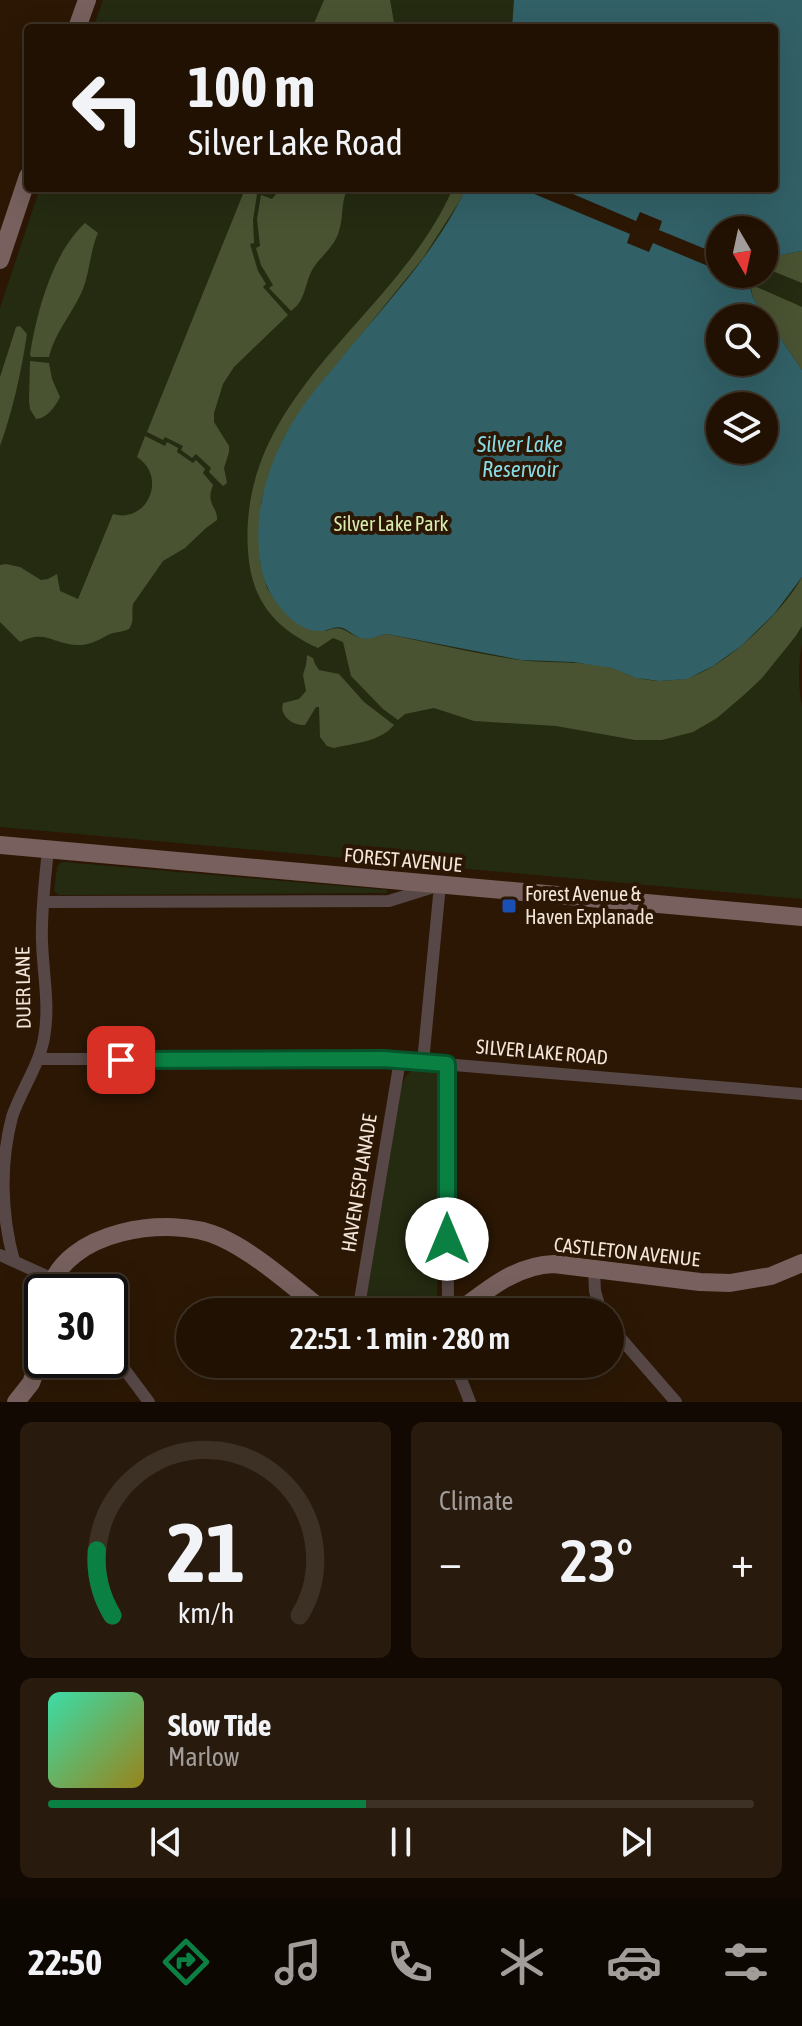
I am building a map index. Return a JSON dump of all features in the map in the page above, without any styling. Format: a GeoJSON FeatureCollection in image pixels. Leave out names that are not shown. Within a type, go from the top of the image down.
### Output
{"type":"FeatureCollection","features":[{"type":"Feature","properties":{"kind":"main road"},"geometry":{"type":"LineString","coordinates":[[78,24],[83,2]]}},
{"type":"Feature","properties":{"kind":"main road"},"geometry":{"type":"LineString","coordinates":[[0,260],[24,188]]}},
{"type":"Feature","properties":{"kind":"main road","name":"FOREST AVENUE"},"geometry":{"type":"LineString","coordinates":[[0,845],[802,917]]}},
{"type":"Feature","properties":{"kind":"main road"},"geometry":{"type":"LineString","coordinates":[[63,1274],[73,1256],[102,1238],[154,1228],[190,1228],[211,1233],[234,1244],[306,1298]]}},
{"type":"Feature","properties":{"kind":"main road","name":"CASTLETON AVENUE"},"geometry":{"type":"LineString","coordinates":[[478,1298],[505,1279],[535,1266],[554,1264],[730,1283],[763,1278],[802,1263]]}},
{"type":"Feature","properties":{"kind":"main road"},"geometry":{"type":"LineString","coordinates":[[16,1402],[33,1378]]}},
{"type":"Feature","properties":{"kind":"street","name":"DUER LANE"},"geometry":{"type":"LineString","coordinates":[[14,1261],[7,1229],[2,1166],[12,1116],[44,1041],[48,1011],[42,942],[48,850]]}},
{"type":"Feature","properties":{"kind":"street"},"geometry":{"type":"LineString","coordinates":[[44,902],[389,901],[440,885],[423,1062]]}},
{"type":"Feature","properties":{"kind":"street","name":"SILVER LAKE ROAD"},"geometry":{"type":"LineString","coordinates":[[38,1059],[400,1060],[802,1094]]}},
{"type":"Feature","properties":{"kind":"street","name":"HAVEN ESPLANADE"},"geometry":{"type":"LineString","coordinates":[[360,1298],[400,1060]]}},
{"type":"Feature","properties":{"kind":"street"},"geometry":{"type":"LineString","coordinates":[[447,1064],[448,1298]]}},
{"type":"Feature","properties":{"kind":"street"},"geometry":{"type":"LineString","coordinates":[[0,1255],[34,1274]]}},
{"type":"Feature","properties":{"kind":"street"},"geometry":{"type":"LineString","coordinates":[[594,1269],[597,1298]]}},
{"type":"Feature","properties":{"kind":"street"},"geometry":{"type":"LineString","coordinates":[[624,1342],[676,1402]]}},
{"type":"Feature","properties":{"kind":"street"},"geometry":{"type":"LineString","coordinates":[[128,1374],[149,1402]]}},
{"type":"Feature","properties":{"kind":"street"},"geometry":{"type":"LineString","coordinates":[[460,1378],[470,1402]]}},
{"type":"Feature","properties":{"kind":"green space","name":"Silver Lake Park"},"geometry":{"type":"Polygon","coordinates":[[[103,0],[802,0],[802,643],[799,676],[802,708],[802,899],[0,827],[0,308],[39,192],[778,192],[778,24],[94,24],[103,0]]]}},
{"type":"Feature","properties":{"kind":"green space"},"geometry":{"type":"Polygon","coordinates":[[[324,0],[390,0],[394,24],[314,24],[324,0]]]}},
{"type":"Feature","properties":{"kind":"green space"},"geometry":{"type":"Polygon","coordinates":[[[244,192],[257,194],[253,220],[254,243],[250,244],[258,271],[266,284],[263,287],[288,315],[234,367],[223,384],[214,422],[229,446],[224,468],[227,483],[223,486],[209,472],[211,468],[196,454],[192,458],[181,450],[183,446],[147,432],[244,192]]]}},
{"type":"Feature","properties":{"kind":"green space"},"geometry":{"type":"Polygon","coordinates":[[[278,192],[347,192],[337,236],[314,267],[300,302],[291,311],[269,288],[273,285],[261,265],[256,248],[260,246],[257,219],[261,195],[272,199],[278,192]]]}},
{"type":"Feature","properties":{"kind":"green space"},"geometry":{"type":"Polygon","coordinates":[[[451,192],[464,192],[423,258],[305,404],[284,438],[261,503],[260,560],[267,588],[277,603],[326,631],[342,629],[362,638],[387,634],[520,660],[601,666],[640,679],[665,681],[698,674],[732,653],[767,622],[802,577],[802,626],[795,637],[744,695],[717,718],[693,732],[662,740],[635,740],[556,726],[474,721],[434,708],[405,714],[398,720],[351,676],[343,642],[333,638],[318,648],[302,640],[277,621],[260,598],[248,551],[251,495],[268,446],[294,401],[428,234],[451,192]]]}},
{"type":"Feature","properties":{"kind":"green space"},"geometry":{"type":"Polygon","coordinates":[[[85,223],[98,233],[83,289],[55,339],[49,357],[31,357],[37,320],[48,284],[63,250],[85,223]]]}},
{"type":"Feature","properties":{"kind":"green space"},"geometry":{"type":"Polygon","coordinates":[[[802,251],[802,283],[778,273],[778,255],[802,251]]]}},
{"type":"Feature","properties":{"kind":"green space"},"geometry":{"type":"Polygon","coordinates":[[[751,288],[759,288],[802,307],[802,370],[778,335],[778,304],[757,304],[751,288]]]}},
{"type":"Feature","properties":{"kind":"green space"},"geometry":{"type":"Polygon","coordinates":[[[20,326],[27,334],[25,349],[0,446],[0,377],[16,327],[20,326]]]}},
{"type":"Feature","properties":{"kind":"green space"},"geometry":{"type":"Polygon","coordinates":[[[30,361],[49,363],[60,397],[50,411],[36,419],[29,401],[30,361]]]}},
{"type":"Feature","properties":{"kind":"green space"},"geometry":{"type":"Polygon","coordinates":[[[145,436],[165,446],[167,442],[178,448],[177,452],[193,463],[196,460],[205,469],[203,473],[213,485],[210,497],[217,520],[185,548],[163,561],[133,604],[129,629],[81,645],[44,637],[20,642],[0,622],[0,565],[20,567],[41,580],[57,574],[60,591],[78,599],[113,514],[135,512],[144,506],[149,497],[151,476],[137,457],[145,436]]]}},
{"type":"Feature","properties":{"kind":"green space"},"geometry":{"type":"Polygon","coordinates":[[[307,655],[313,658],[319,670],[339,674],[364,702],[394,725],[382,735],[334,748],[327,746],[320,737],[319,707],[305,725],[288,719],[283,712],[283,703],[299,699],[306,691],[303,675],[307,655]]]}},
{"type":"Feature","properties":{"kind":"green space"},"geometry":{"type":"Polygon","coordinates":[[[64,862],[387,890],[387,893],[59,895],[54,891],[57,867],[64,862]]]}},
{"type":"Feature","properties":{"kind":"green space"},"geometry":{"type":"Polygon","coordinates":[[[412,1070],[437,1071],[440,1081],[437,1298],[366,1298],[401,1089],[412,1070]]]}},
{"type":"Feature","properties":{"kind":"water","name":"Silver Lake Reservoir"},"geometry":{"type":"Polygon","coordinates":[[[514,0],[802,0],[802,251],[778,255],[778,216],[706,216],[706,288],[750,288],[757,304],[706,304],[706,376],[778,376],[778,335],[802,370],[802,577],[774,614],[741,646],[713,666],[687,679],[660,681],[636,678],[612,668],[573,662],[521,660],[387,634],[362,638],[340,627],[312,630],[292,620],[269,591],[260,562],[260,511],[269,472],[285,435],[311,395],[442,232],[464,192],[778,192],[778,24],[512,24],[514,0]]]}},
{"type":"Feature","properties":{"kind":"pier"},"geometry":{"type":"Polygon","coordinates":[[[530,192],[568,192],[636,221],[640,212],[662,221],[659,230],[706,249],[706,265],[653,243],[649,252],[627,243],[630,234],[530,192]]]}},
{"type":"Feature","properties":{"kind":"place","name":"Forest Avenue & Haven Explanade"},"geometry":{"type":"Point","coordinates":[509,906]}},
{"type":"Feature","properties":{"kind":"route"},"geometry":{"type":"LineString","coordinates":[[121,1060],[383,1059],[447,1064],[447,1239]]}}]}
